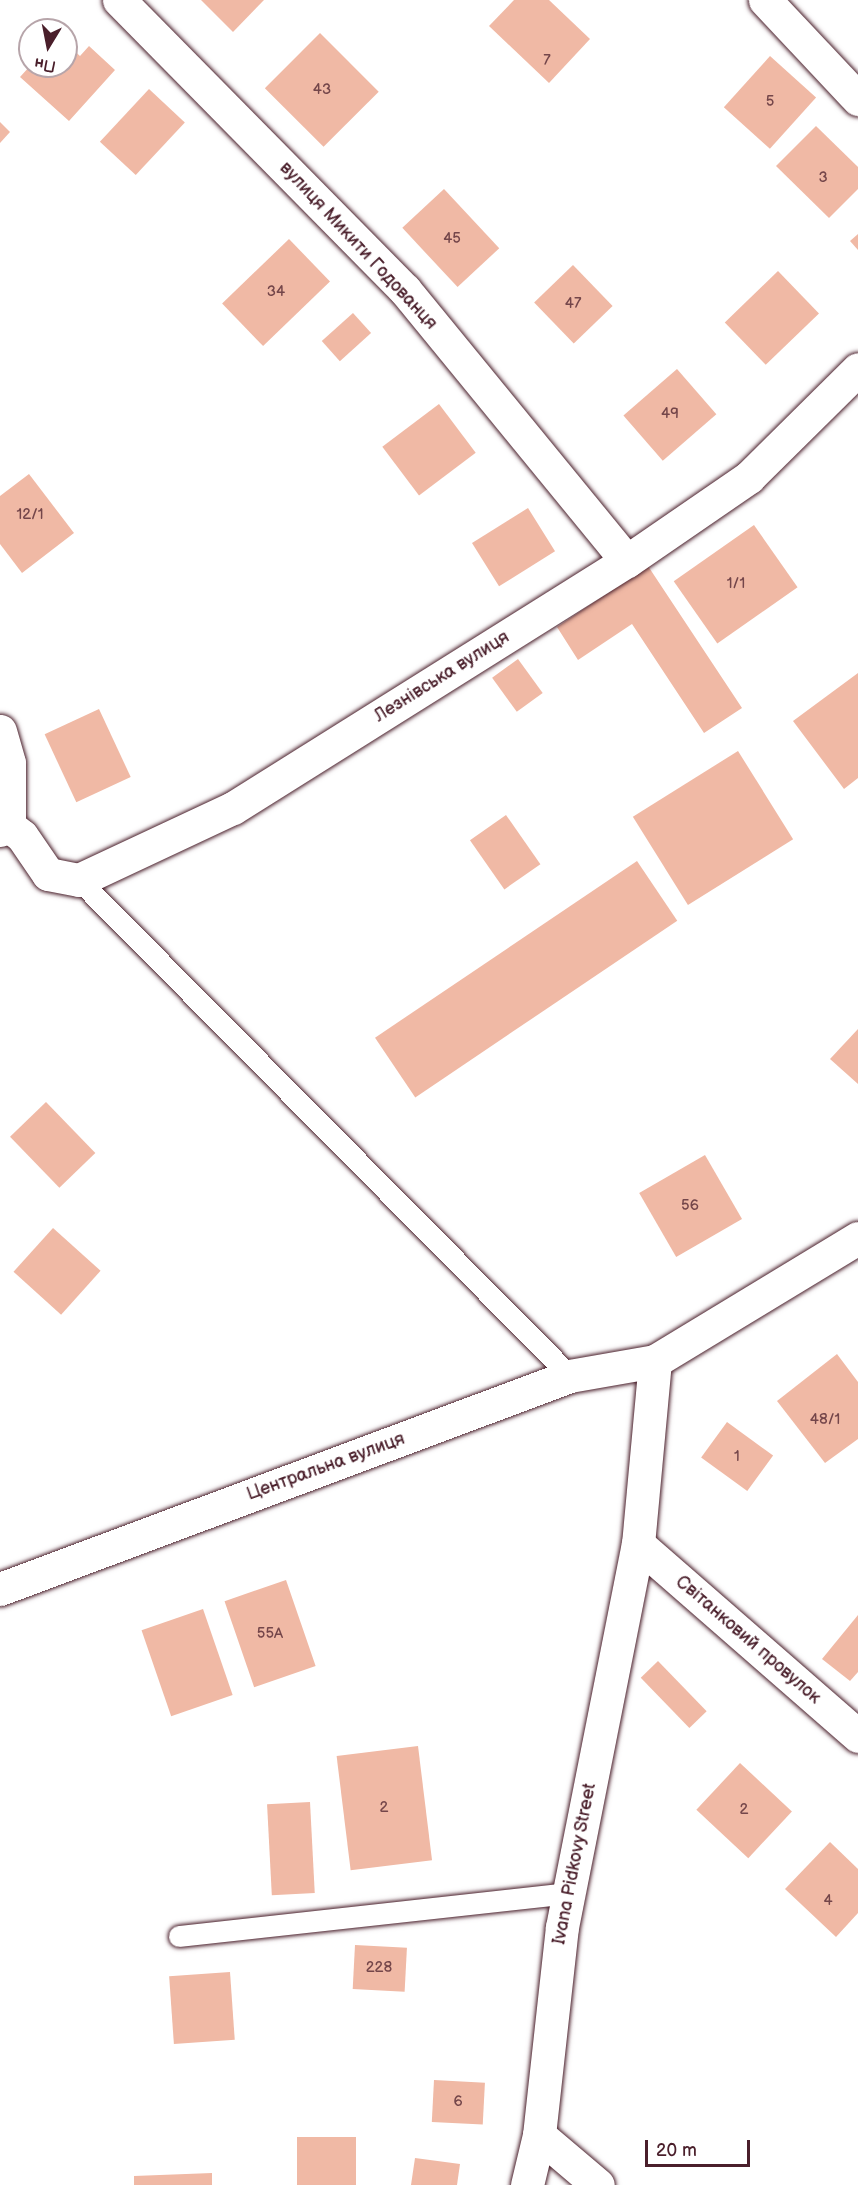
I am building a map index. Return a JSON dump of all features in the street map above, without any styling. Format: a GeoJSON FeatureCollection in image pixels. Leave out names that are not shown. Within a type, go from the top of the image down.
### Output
{"type":"FeatureCollection","features":[{"type":"Feature","properties":{"kind":"street","name":"вулиця Микити Годованця"},"geometry":{"type":"LineString","coordinates":[[119,0],[405,290],[627,561]]}},
{"type":"Feature","properties":{"kind":"street"},"geometry":{"type":"LineString","coordinates":[[765,0],[858,99]]}},
{"type":"Feature","properties":{"kind":"street","name":"Лезнівська вулиця"},"geometry":{"type":"LineString","coordinates":[[79,880],[233,808],[627,561],[749,477],[858,369]]}},
{"type":"Feature","properties":{"kind":"street"},"geometry":{"type":"LineString","coordinates":[[0,731],[9,763],[4,828],[32,847],[48,874],[79,880]]}},
{"type":"Feature","properties":{"kind":"street"},"geometry":{"type":"LineString","coordinates":[[655,1361],[858,1238]]}},
{"type":"Feature","properties":{"kind":"street","name":"Центральна вулиця"},"geometry":{"type":"LineString","coordinates":[[0,1589],[570,1376],[655,1361]]}},
{"type":"Feature","properties":{"kind":"street","name":"Ivana Pidkovy Street"},"geometry":{"type":"LineString","coordinates":[[527,2185],[539,2135],[568,1893],[638,1544],[655,1361]]}},
{"type":"Feature","properties":{"kind":"street","name":"Світанковий провулок"},"geometry":{"type":"LineString","coordinates":[[638,1544],[858,1736]]}},
{"type":"Feature","properties":{"kind":"street"},"geometry":{"type":"LineString","coordinates":[[539,2135],[598,2185]]}},
{"type":"Feature","properties":{"kind":"lane"},"geometry":{"type":"LineString","coordinates":[[79,880],[570,1376]]}},
{"type":"Feature","properties":{"kind":"lane"},"geometry":{"type":"LineString","coordinates":[[179,1936],[568,1893]]}},
{"type":"Feature","properties":{"kind":"building"},"geometry":{"type":"Polygon","coordinates":[[[201,0],[264,0],[233,32],[201,0]]]}},
{"type":"Feature","properties":{"kind":"building"},"geometry":{"type":"Polygon","coordinates":[[[514,0],[549,0],[590,39],[549,83],[489,26],[514,0]]]}},
{"type":"Feature","properties":{"kind":"building"},"geometry":{"type":"Polygon","coordinates":[[[320,33],[379,92],[324,147],[265,88],[320,33]]]}},
{"type":"Feature","properties":{"kind":"building"},"geometry":{"type":"Polygon","coordinates":[[[89,46],[115,70],[69,121],[21,78],[78,78],[78,54],[80,56],[89,46]]]}},
{"type":"Feature","properties":{"kind":"building"},"geometry":{"type":"Polygon","coordinates":[[[770,56],[816,97],[770,149],[724,107],[770,56]]]}},
{"type":"Feature","properties":{"kind":"building"},"geometry":{"type":"Polygon","coordinates":[[[149,89],[185,122],[136,175],[100,142],[149,89]]]}},
{"type":"Feature","properties":{"kind":"building"},"geometry":{"type":"Polygon","coordinates":[[[0,122],[10,132],[0,143],[0,122]]]}},
{"type":"Feature","properties":{"kind":"building"},"geometry":{"type":"Polygon","coordinates":[[[816,126],[858,167],[858,189],[829,218],[776,166],[816,126]]]}},
{"type":"Feature","properties":{"kind":"building"},"geometry":{"type":"Polygon","coordinates":[[[444,189],[499,248],[458,287],[402,228],[444,189]]]}},
{"type":"Feature","properties":{"kind":"building"},"geometry":{"type":"Polygon","coordinates":[[[858,234],[858,250],[850,241],[858,234]]]}},
{"type":"Feature","properties":{"kind":"building"},"geometry":{"type":"Polygon","coordinates":[[[289,239],[330,281],[263,346],[222,304],[289,239]]]}},
{"type":"Feature","properties":{"kind":"building"},"geometry":{"type":"Polygon","coordinates":[[[573,265],[613,306],[574,344],[534,303],[573,265]]]}},
{"type":"Feature","properties":{"kind":"building"},"geometry":{"type":"Polygon","coordinates":[[[778,271],[819,313],[766,365],[725,322],[778,271]]]}},
{"type":"Feature","properties":{"kind":"building"},"geometry":{"type":"Polygon","coordinates":[[[353,313],[371,333],[340,361],[322,341],[353,313]]]}},
{"type":"Feature","properties":{"kind":"building"},"geometry":{"type":"Polygon","coordinates":[[[677,369],[716,414],[663,461],[623,416],[677,369]]]}},
{"type":"Feature","properties":{"kind":"building"},"geometry":{"type":"Polygon","coordinates":[[[439,404],[476,453],[419,495],[382,447],[439,404]]]}},
{"type":"Feature","properties":{"kind":"building"},"geometry":{"type":"Polygon","coordinates":[[[29,474],[74,533],[22,573],[0,544],[0,496],[29,474]]]}},
{"type":"Feature","properties":{"kind":"building"},"geometry":{"type":"Polygon","coordinates":[[[528,508],[555,551],[499,586],[472,543],[528,508]]]}},
{"type":"Feature","properties":{"kind":"building"},"geometry":{"type":"Polygon","coordinates":[[[754,525],[798,587],[717,643],[674,581],[754,525]]]}},
{"type":"Feature","properties":{"kind":"building"},"geometry":{"type":"Polygon","coordinates":[[[648,566],[742,708],[704,733],[632,624],[578,660],[557,627],[648,566]]]}},
{"type":"Feature","properties":{"kind":"building"},"geometry":{"type":"Polygon","coordinates":[[[518,659],[543,693],[517,712],[492,678],[518,659]]]}},
{"type":"Feature","properties":{"kind":"building"},"geometry":{"type":"Polygon","coordinates":[[[858,673],[858,778],[844,789],[793,721],[858,673]]]}},
{"type":"Feature","properties":{"kind":"building"},"geometry":{"type":"Polygon","coordinates":[[[99,709],[131,777],[76,802],[45,734],[99,709]]]}},
{"type":"Feature","properties":{"kind":"building"},"geometry":{"type":"Polygon","coordinates":[[[738,751],[793,839],[688,905],[633,817],[738,751]]]}},
{"type":"Feature","properties":{"kind":"building"},"geometry":{"type":"Polygon","coordinates":[[[506,815],[540,864],[504,889],[470,840],[506,815]]]}},
{"type":"Feature","properties":{"kind":"building"},"geometry":{"type":"Polygon","coordinates":[[[637,861],[677,921],[415,1097],[375,1038],[637,861]]]}},
{"type":"Feature","properties":{"kind":"building"},"geometry":{"type":"Polygon","coordinates":[[[858,1029],[858,1084],[830,1059],[858,1029]]]}},
{"type":"Feature","properties":{"kind":"building"},"geometry":{"type":"Polygon","coordinates":[[[46,1102],[95,1153],[59,1188],[10,1137],[46,1102]]]}},
{"type":"Feature","properties":{"kind":"building"},"geometry":{"type":"Polygon","coordinates":[[[705,1155],[742,1219],[676,1257],[639,1193],[705,1155]]]}},
{"type":"Feature","properties":{"kind":"building"},"geometry":{"type":"Polygon","coordinates":[[[53,1228],[101,1271],[61,1315],[14,1272],[53,1228]]]}},
{"type":"Feature","properties":{"kind":"building"},"geometry":{"type":"Polygon","coordinates":[[[837,1354],[858,1382],[858,1439],[825,1463],[777,1401],[837,1354]]]}},
{"type":"Feature","properties":{"kind":"building"},"geometry":{"type":"Polygon","coordinates":[[[727,1422],[773,1456],[747,1491],[701,1458],[727,1422]]]}},
{"type":"Feature","properties":{"kind":"building"},"geometry":{"type":"Polygon","coordinates":[[[286,1580],[316,1666],[254,1687],[225,1601],[286,1580]]]}},
{"type":"Feature","properties":{"kind":"building"},"geometry":{"type":"Polygon","coordinates":[[[203,1609],[233,1695],[171,1716],[142,1630],[203,1609]]]}},
{"type":"Feature","properties":{"kind":"building"},"geometry":{"type":"Polygon","coordinates":[[[858,1615],[858,1672],[850,1681],[822,1659],[858,1615]]]}},
{"type":"Feature","properties":{"kind":"building"},"geometry":{"type":"Polygon","coordinates":[[[658,1661],[707,1711],[689,1728],[641,1678],[658,1661]]]}},
{"type":"Feature","properties":{"kind":"building"},"geometry":{"type":"Polygon","coordinates":[[[418,1746],[432,1860],[351,1870],[337,1756],[418,1746]]]}},
{"type":"Feature","properties":{"kind":"building"},"geometry":{"type":"Polygon","coordinates":[[[740,1763],[792,1811],[748,1858],[696,1810],[740,1763]]]}},
{"type":"Feature","properties":{"kind":"building"},"geometry":{"type":"Polygon","coordinates":[[[310,1802],[315,1893],[272,1895],[267,1804],[310,1802]]]}},
{"type":"Feature","properties":{"kind":"building"},"geometry":{"type":"Polygon","coordinates":[[[830,1842],[858,1869],[858,1913],[836,1937],[785,1889],[830,1842]]]}},
{"type":"Feature","properties":{"kind":"building"},"geometry":{"type":"Polygon","coordinates":[[[355,1945],[407,1948],[405,1992],[353,1989],[355,1945]]]}},
{"type":"Feature","properties":{"kind":"building"},"geometry":{"type":"Polygon","coordinates":[[[230,1972],[235,2040],[174,2044],[169,1976],[230,1972]]]}},
{"type":"Feature","properties":{"kind":"building"},"geometry":{"type":"Polygon","coordinates":[[[434,2080],[485,2083],[483,2125],[432,2122],[434,2080]]]}},
{"type":"Feature","properties":{"kind":"building"},"geometry":{"type":"Polygon","coordinates":[[[297,2137],[356,2137],[356,2185],[297,2185],[297,2137]]]}},
{"type":"Feature","properties":{"kind":"building"},"geometry":{"type":"Polygon","coordinates":[[[415,2158],[460,2164],[457,2185],[411,2185],[415,2158]]]}},
{"type":"Feature","properties":{"kind":"building"},"geometry":{"type":"Polygon","coordinates":[[[212,2173],[212,2185],[134,2185],[134,2176],[212,2173]]]}}]}
